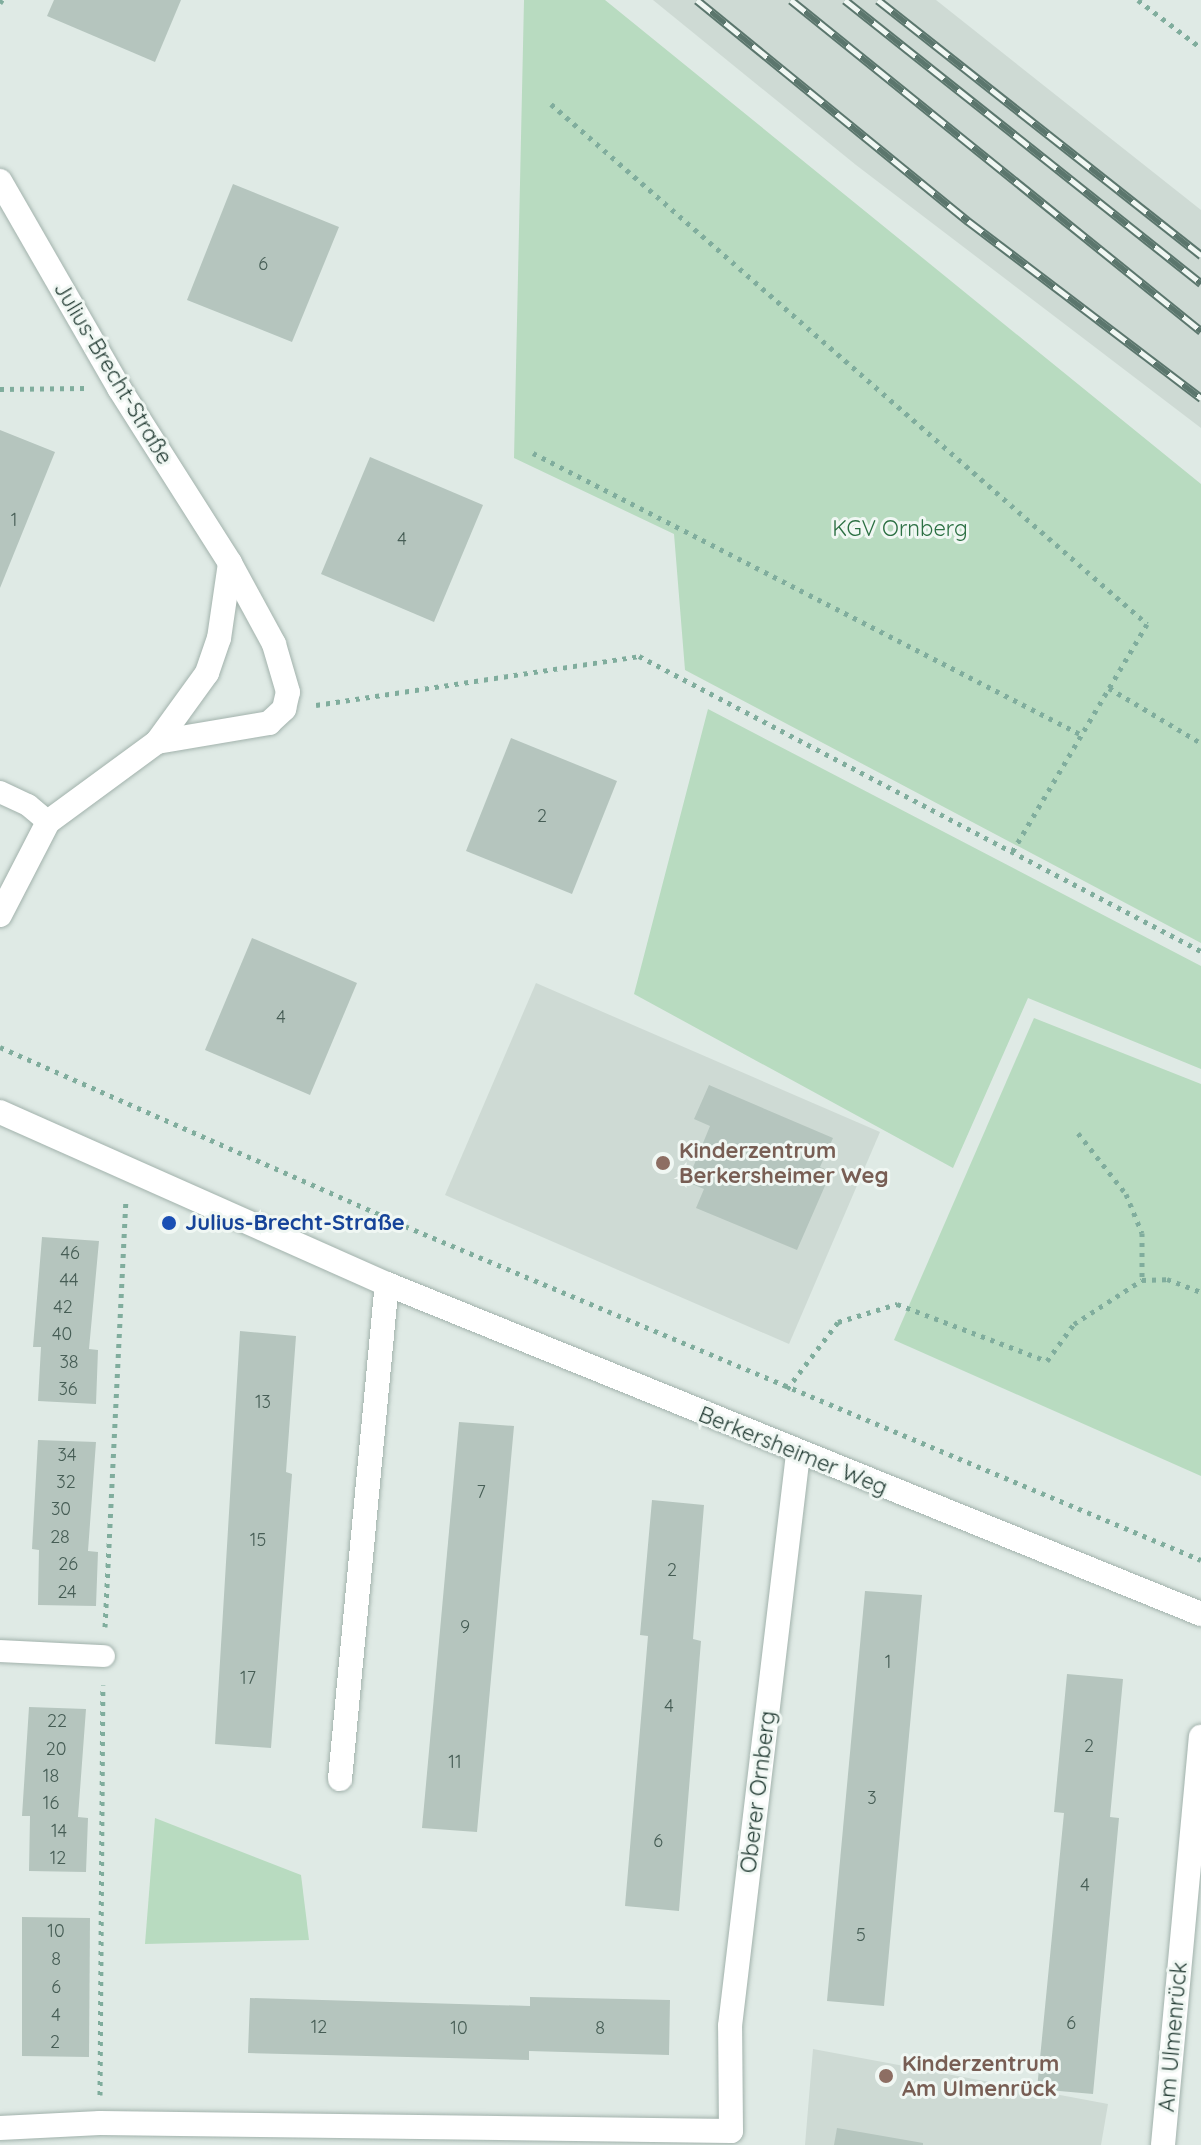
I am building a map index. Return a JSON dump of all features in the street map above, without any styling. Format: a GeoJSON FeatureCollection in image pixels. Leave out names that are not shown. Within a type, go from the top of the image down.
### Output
{"type":"FeatureCollection","features":[{"type":"Feature","properties":{"kind":"street","name":"Julius-Brecht-Straße"},"geometry":{"type":"LineString","coordinates":[[0,182],[119,388],[230,563],[274,644],[288,692],[284,709]]}},
{"type":"Feature","properties":{"kind":"street"},"geometry":{"type":"LineString","coordinates":[[0,915],[48,822],[157,742],[207,673],[219,638],[230,563]]}},
{"type":"Feature","properties":{"kind":"street"},"geometry":{"type":"LineString","coordinates":[[157,742],[269,723],[284,709]]}},
{"type":"Feature","properties":{"kind":"street","name":"Berkersheimer Weg"},"geometry":{"type":"LineString","coordinates":[[0,1112],[387,1284],[798,1454],[1201,1614]]}},
{"type":"Feature","properties":{"kind":"street"},"geometry":{"type":"LineString","coordinates":[[340,1779],[387,1284]]}},
{"type":"Feature","properties":{"kind":"street","name":"Oberer Ornberg"},"geometry":{"type":"LineString","coordinates":[[0,2128],[100,2123],[730,2138],[730,2026],[798,1454]]}},
{"type":"Feature","properties":{"kind":"street","name":"Am Ulmenrück"},"geometry":{"type":"LineString","coordinates":[[1163,2145],[1201,1737]]}},
{"type":"Feature","properties":{"kind":"lane"},"geometry":{"type":"LineString","coordinates":[[0,792],[28,805],[48,822]]}},
{"type":"Feature","properties":{"kind":"lane"},"geometry":{"type":"LineString","coordinates":[[0,1651],[104,1656]]}},
{"type":"Feature","properties":{"kind":"path"},"geometry":{"type":"LineString","coordinates":[[1138,0],[1201,48]]}},
{"type":"Feature","properties":{"kind":"path"},"geometry":{"type":"LineString","coordinates":[[551,104],[1147,624],[1012,852]]}},
{"type":"Feature","properties":{"kind":"path"},"geometry":{"type":"LineString","coordinates":[[0,389],[119,388]]}},
{"type":"Feature","properties":{"kind":"path"},"geometry":{"type":"LineString","coordinates":[[533,453],[1082,735]]}},
{"type":"Feature","properties":{"kind":"path"},"geometry":{"type":"LineString","coordinates":[[284,709],[639,656],[1201,951]]}},
{"type":"Feature","properties":{"kind":"path"},"geometry":{"type":"LineString","coordinates":[[1109,688],[1201,743]]}},
{"type":"Feature","properties":{"kind":"path"},"geometry":{"type":"LineString","coordinates":[[0,1047],[787,1389],[1201,1560]]}},
{"type":"Feature","properties":{"kind":"path"},"geometry":{"type":"LineString","coordinates":[[1078,1133],[1126,1194],[1142,1233],[1142,1280]]}},
{"type":"Feature","properties":{"kind":"path"},"geometry":{"type":"LineString","coordinates":[[787,1389],[838,1322],[862,1312],[897,1304],[1047,1361],[1074,1324],[1142,1280],[1167,1279],[1201,1292]]}},
{"type":"Feature","properties":{"kind":"shaded area"},"geometry":{"type":"Polygon","coordinates":[[[653,0],[936,0],[1201,210],[1201,428],[856,165],[653,0]]]}},
{"type":"Feature","properties":{"kind":"shaded area","name":"Kinderzentrum Berkersheimer Weg"},"geometry":{"type":"Polygon","coordinates":[[[536,983],[880,1132],[789,1344],[445,1195],[536,983]]]}},
{"type":"Feature","properties":{"kind":"shaded area","name":"Kinderzentrum Am Ulmenrück"},"geometry":{"type":"Polygon","coordinates":[[[813,2049],[1108,2104],[1101,2145],[805,2145],[813,2049]]]}},
{"type":"Feature","properties":{"kind":"green space","name":"KGV Ornberg"},"geometry":{"type":"Polygon","coordinates":[[[524,0],[605,0],[1201,484],[1201,943],[685,670],[674,534],[514,458],[524,0]]]}},
{"type":"Feature","properties":{"kind":"green space"},"geometry":{"type":"Polygon","coordinates":[[[708,709],[1201,966],[1201,1069],[1028,998],[953,1168],[634,994],[708,709]]]}},
{"type":"Feature","properties":{"kind":"green space"},"geometry":{"type":"Polygon","coordinates":[[[1034,1018],[1201,1084],[1201,1476],[894,1340],[1034,1018]]]}},
{"type":"Feature","properties":{"kind":"green space"},"geometry":{"type":"Polygon","coordinates":[[[155,1818],[301,1875],[309,1940],[145,1944],[155,1818]]]}},
{"type":"Feature","properties":{"kind":"building"},"geometry":{"type":"Polygon","coordinates":[[[54,0],[181,0],[155,62],[47,16],[54,0]]]}},
{"type":"Feature","properties":{"kind":"building"},"geometry":{"type":"Polygon","coordinates":[[[233,184],[339,227],[292,342],[187,300],[233,184]]]}},
{"type":"Feature","properties":{"kind":"building"},"geometry":{"type":"Polygon","coordinates":[[[0,430],[55,452],[0,588],[0,430]]]}},
{"type":"Feature","properties":{"kind":"building"},"geometry":{"type":"Polygon","coordinates":[[[370,457],[483,505],[434,622],[321,574],[370,457]]]}},
{"type":"Feature","properties":{"kind":"building"},"geometry":{"type":"Polygon","coordinates":[[[511,738],[617,781],[572,894],[466,851],[511,738]]]}},
{"type":"Feature","properties":{"kind":"building"},"geometry":{"type":"Polygon","coordinates":[[[252,938],[357,983],[310,1095],[205,1050],[252,938]]]}},
{"type":"Feature","properties":{"kind":"building"},"geometry":{"type":"Polygon","coordinates":[[[709,1085],[833,1138],[820,1167],[831,1172],[797,1250],[696,1208],[704,1189],[687,1182],[710,1126],[694,1119],[709,1085]]]}},
{"type":"Feature","properties":{"kind":"building"},"geometry":{"type":"Polygon","coordinates":[[[42,1237],[99,1241],[89,1349],[98,1350],[96,1404],[38,1401],[41,1347],[33,1347],[42,1237]]]}},
{"type":"Feature","properties":{"kind":"building"},"geometry":{"type":"Polygon","coordinates":[[[240,1331],[296,1336],[286,1472],[292,1474],[271,1748],[215,1744],[240,1331]]]}},
{"type":"Feature","properties":{"kind":"building"},"geometry":{"type":"Polygon","coordinates":[[[459,1422],[514,1426],[477,1832],[422,1828],[459,1422]]]}},
{"type":"Feature","properties":{"kind":"building"},"geometry":{"type":"Polygon","coordinates":[[[38,1440],[96,1442],[88,1551],[98,1552],[96,1606],[38,1605],[39,1550],[32,1549],[38,1440]]]}},
{"type":"Feature","properties":{"kind":"building"},"geometry":{"type":"Polygon","coordinates":[[[652,1500],[704,1505],[693,1639],[701,1641],[679,1911],[625,1906],[648,1636],[640,1635],[652,1500]]]}},
{"type":"Feature","properties":{"kind":"building"},"geometry":{"type":"Polygon","coordinates":[[[865,1591],[922,1595],[884,2006],[827,2001],[865,1591]]]}},
{"type":"Feature","properties":{"kind":"building"},"geometry":{"type":"Polygon","coordinates":[[[1067,1674],[1123,1679],[1110,1817],[1119,1818],[1093,2094],[1037,2089],[1064,1813],[1054,1812],[1067,1674]]]}},
{"type":"Feature","properties":{"kind":"building"},"geometry":{"type":"Polygon","coordinates":[[[29,1707],[86,1709],[78,1817],[88,1818],[86,1872],[29,1871],[30,1816],[22,1816],[29,1707]]]}},
{"type":"Feature","properties":{"kind":"building"},"geometry":{"type":"Polygon","coordinates":[[[22,1917],[90,1918],[89,2057],[22,2056],[22,1917]]]}},
{"type":"Feature","properties":{"kind":"building"},"geometry":{"type":"Polygon","coordinates":[[[530,1997],[670,2000],[669,2055],[529,2051],[529,2060],[248,2053],[250,1998],[530,2006],[530,1997]]]}},
{"type":"Feature","properties":{"kind":"building"},"geometry":{"type":"Polygon","coordinates":[[[837,2128],[923,2143],[923,2145],[834,2145],[837,2128]]]}},
{"type":"Feature","properties":{"kind":"railway"},"geometry":{"type":"LineString","coordinates":[[697,0],[968,221],[1201,398]]}},
{"type":"Feature","properties":{"kind":"railway"},"geometry":{"type":"LineString","coordinates":[[791,0],[1201,331]]}},
{"type":"Feature","properties":{"kind":"railway"},"geometry":{"type":"LineString","coordinates":[[845,0],[1201,283]]}},
{"type":"Feature","properties":{"kind":"railway"},"geometry":{"type":"LineString","coordinates":[[878,0],[1201,255]]}},
{"type":"Feature","properties":{"kind":"place","name":"Kinderzentrum Berkersheimer Weg"},"geometry":{"type":"Point","coordinates":[663,1163]}},
{"type":"Feature","properties":{"kind":"place","name":"Julius-Brecht-Straße"},"geometry":{"type":"Point","coordinates":[169,1223]}},
{"type":"Feature","properties":{"kind":"place","name":"Kinderzentrum Am Ulmenrück"},"geometry":{"type":"Point","coordinates":[886,2076]}}]}
